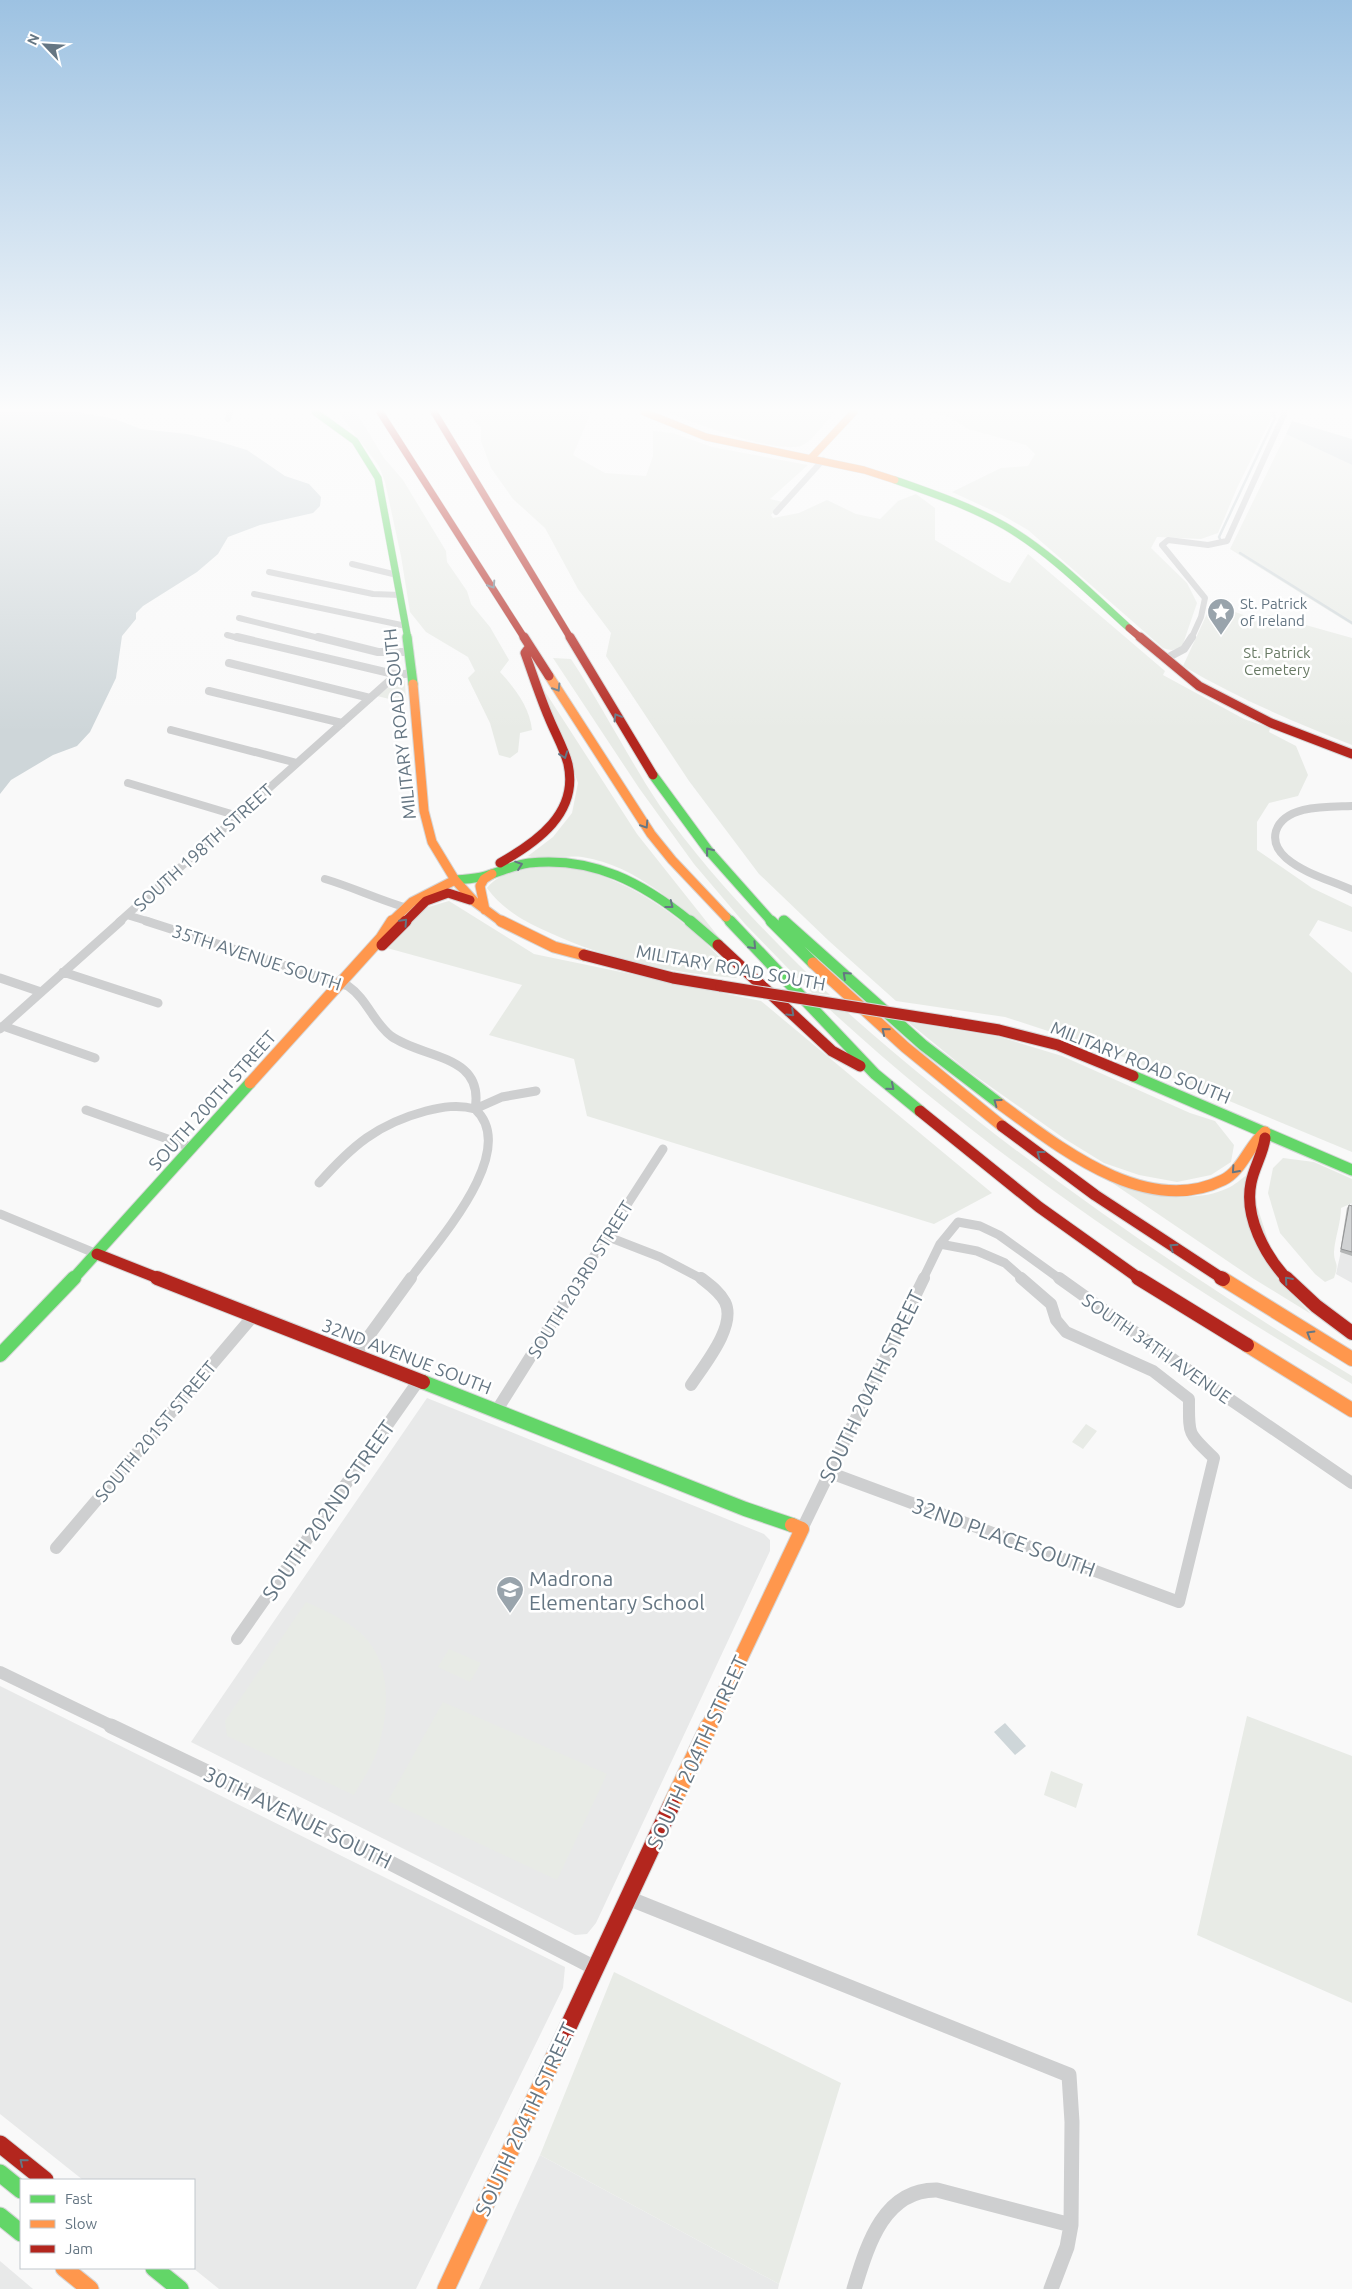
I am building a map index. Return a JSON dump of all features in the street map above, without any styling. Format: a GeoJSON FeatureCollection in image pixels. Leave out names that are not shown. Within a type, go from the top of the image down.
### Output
{"type":"FeatureCollection","features":[{"type":"Feature","properties":{"kind":"main road","name":"MILITARY ROAD SOUTH"},"geometry":{"type":"LineString","coordinates":[[386,519],[410,652],[424,811],[432,842],[455,880],[475,902],[506,925],[554,947],[673,978],[1000,1030],[1058,1045],[1200,1103],[1352,1170]]}},
{"type":"Feature","properties":{"kind":"main road"},"geometry":{"type":"LineString","coordinates":[[449,519],[646,826],[667,854],[875,1074],[1032,1201],[1135,1275],[1352,1410]]}},
{"type":"Feature","properties":{"kind":"main road"},"geometry":{"type":"LineString","coordinates":[[498,519],[658,782],[713,857],[798,950],[867,1016],[996,1120],[1121,1212],[1269,1310],[1352,1359]]}},
{"type":"Feature","properties":{"kind":"main road"},"geometry":{"type":"LineString","coordinates":[[992,519],[1047,555],[1165,659],[1199,686],[1271,723],[1352,754]]}},
{"type":"Feature","properties":{"kind":"main road"},"geometry":{"type":"LineString","coordinates":[[455,880],[498,864],[534,843],[557,821],[568,798],[570,781],[567,761],[540,697],[525,653],[532,647]]}},
{"type":"Feature","properties":{"kind":"main road"},"geometry":{"type":"LineString","coordinates":[[455,880],[478,878],[527,863],[560,860],[592,864],[626,877],[662,898],[711,938],[832,1051],[875,1074]]}},
{"type":"Feature","properties":{"kind":"main road"},"geometry":{"type":"LineString","coordinates":[[485,910],[480,886],[484,879],[492,874]]}},
{"type":"Feature","properties":{"kind":"main road","name":"SOUTH 200TH STREET"},"geometry":{"type":"LineString","coordinates":[[0,1354],[97,1254],[193,1148],[368,953],[381,938],[387,925],[404,907],[415,897],[455,880]]}},
{"type":"Feature","properties":{"kind":"main road"},"geometry":{"type":"LineString","coordinates":[[741,888],[804,937],[924,1046],[1074,1156],[1105,1173],[1133,1183],[1162,1190],[1204,1188],[1232,1174],[1241,1163],[1252,1142],[1264,1132]]}},
{"type":"Feature","properties":{"kind":"main road"},"geometry":{"type":"LineString","coordinates":[[368,953],[378,950],[426,901],[448,893],[475,902]]}},
{"type":"Feature","properties":{"kind":"main road"},"geometry":{"type":"LineString","coordinates":[[1264,1132],[1266,1145],[1255,1167],[1250,1192],[1251,1205],[1258,1233],[1274,1263],[1297,1290],[1352,1333]]}},
{"type":"Feature","properties":{"kind":"main road","name":"32ND AVENUE SOUTH"},"geometry":{"type":"LineString","coordinates":[[97,1254],[697,1489],[745,1510],[802,1529]]}},
{"type":"Feature","properties":{"kind":"main road","name":"SOUTH 204TH STREET"},"geometry":{"type":"LineString","coordinates":[[446,2289],[594,1968],[802,1529]]}},
{"type":"Feature","properties":{"kind":"main road"},"geometry":{"type":"LineString","coordinates":[[0,2144],[44,2179]]}},
{"type":"Feature","properties":{"kind":"main road"},"geometry":{"type":"LineString","coordinates":[[0,2173],[20,2189]]}},
{"type":"Feature","properties":{"kind":"main road"},"geometry":{"type":"LineString","coordinates":[[0,2216],[20,2232]]}},
{"type":"Feature","properties":{"kind":"main road"},"geometry":{"type":"LineString","coordinates":[[65,2269],[90,2289]]}},
{"type":"Feature","properties":{"kind":"main road"},"geometry":{"type":"LineString","coordinates":[[155,2269],[180,2289]]}},
{"type":"Feature","properties":{"kind":"street"},"geometry":{"type":"LineString","coordinates":[[1165,659],[1174,656],[1186,646],[1198,622],[1205,598],[1162,548],[1162,545],[1168,540],[1208,545],[1228,541],[1238,519]]}},
{"type":"Feature","properties":{"kind":"street"},"geometry":{"type":"LineString","coordinates":[[352,564],[397,575]]}},
{"type":"Feature","properties":{"kind":"street"},"geometry":{"type":"LineString","coordinates":[[270,572],[373,594],[400,595]]}},
{"type":"Feature","properties":{"kind":"street"},"geometry":{"type":"LineString","coordinates":[[254,594],[384,623],[406,626]]}},
{"type":"Feature","properties":{"kind":"street"},"geometry":{"type":"LineString","coordinates":[[239,618],[378,652],[410,652]]}},
{"type":"Feature","properties":{"kind":"street"},"geometry":{"type":"LineString","coordinates":[[227,636],[398,675],[411,673]]}},
{"type":"Feature","properties":{"kind":"street"},"geometry":{"type":"LineString","coordinates":[[229,663],[370,698]]}},
{"type":"Feature","properties":{"kind":"street","name":"SOUTH 198TH STREET"},"geometry":{"type":"LineString","coordinates":[[2,1027],[398,675]]}},
{"type":"Feature","properties":{"kind":"street"},"geometry":{"type":"LineString","coordinates":[[209,691],[342,723]]}},
{"type":"Feature","properties":{"kind":"street"},"geometry":{"type":"LineString","coordinates":[[171,730],[297,763]]}},
{"type":"Feature","properties":{"kind":"street"},"geometry":{"type":"LineString","coordinates":[[128,783],[238,816]]}},
{"type":"Feature","properties":{"kind":"street"},"geometry":{"type":"LineString","coordinates":[[1352,806],[1308,810],[1288,816],[1276,830],[1276,844],[1283,854],[1297,865],[1352,890]]}},
{"type":"Feature","properties":{"kind":"street"},"geometry":{"type":"LineString","coordinates":[[325,879],[354,887],[371,897],[404,907]]}},
{"type":"Feature","properties":{"kind":"street","name":"35TH AVENUE SOUTH"},"geometry":{"type":"LineString","coordinates":[[127,915],[341,983],[355,990],[362,996],[376,1020],[395,1038],[417,1050],[453,1062],[467,1071],[476,1085],[478,1093],[475,1109]]}},
{"type":"Feature","properties":{"kind":"street"},"geometry":{"type":"LineString","coordinates":[[63,972],[158,1003]]}},
{"type":"Feature","properties":{"kind":"street"},"geometry":{"type":"LineString","coordinates":[[0,978],[41,992]]}},
{"type":"Feature","properties":{"kind":"street"},"geometry":{"type":"LineString","coordinates":[[2,1027],[95,1058]]}},
{"type":"Feature","properties":{"kind":"street"},"geometry":{"type":"LineString","coordinates":[[475,1109],[502,1097],[536,1091]]}},
{"type":"Feature","properties":{"kind":"street"},"geometry":{"type":"LineString","coordinates":[[319,1183],[358,1141],[385,1124],[407,1116],[448,1106],[461,1105],[475,1109],[486,1120],[489,1137],[486,1156],[479,1177],[460,1208],[355,1355]]}},
{"type":"Feature","properties":{"kind":"street"},"geometry":{"type":"LineString","coordinates":[[86,1110],[193,1148]]}},
{"type":"Feature","properties":{"kind":"street","name":"SOUTH 203RD STREET"},"geometry":{"type":"LineString","coordinates":[[497,1410],[663,1149]]}},
{"type":"Feature","properties":{"kind":"street","name":"32ND AVENUE SOUTH"},"geometry":{"type":"LineString","coordinates":[[0,1214],[97,1254]]}},
{"type":"Feature","properties":{"kind":"street","name":"SOUTH 204TH STREET"},"geometry":{"type":"LineString","coordinates":[[802,1529],[940,1244],[958,1222]]}},
{"type":"Feature","properties":{"kind":"street","name":"SOUTH 34TH AVENUE"},"geometry":{"type":"LineString","coordinates":[[958,1222],[980,1226],[999,1235],[1209,1385],[1352,1483]]}},
{"type":"Feature","properties":{"kind":"street"},"geometry":{"type":"LineString","coordinates":[[606,1236],[690,1270],[708,1281],[721,1294],[726,1304],[728,1318],[717,1344],[691,1385]]}},
{"type":"Feature","properties":{"kind":"street","name":"32ND PLACE SOUTH"},"geometry":{"type":"LineString","coordinates":[[828,1472],[1179,1602],[1214,1458],[1188,1431],[1189,1399],[1153,1372],[1066,1332],[1056,1320],[1051,1304],[1005,1263],[977,1251],[940,1244]]}},
{"type":"Feature","properties":{"kind":"street","name":"SOUTH 201ST STREET"},"geometry":{"type":"LineString","coordinates":[[56,1548],[254,1315]]}},
{"type":"Feature","properties":{"kind":"street","name":"SOUTH 202ND STREET"},"geometry":{"type":"LineString","coordinates":[[237,1639],[419,1380]]}},
{"type":"Feature","properties":{"kind":"street","name":"30TH AVENUE SOUTH"},"geometry":{"type":"LineString","coordinates":[[0,1672],[297,1815],[594,1968]]}},
{"type":"Feature","properties":{"kind":"street"},"geometry":{"type":"LineString","coordinates":[[628,1898],[1069,2075],[1072,2122],[1071,2225],[1068,2247],[1051,2289]]}},
{"type":"Feature","properties":{"kind":"street"},"geometry":{"type":"LineString","coordinates":[[854,2289],[875,2235],[888,2211],[903,2199],[918,2191],[937,2190],[1071,2225]]}},
{"type":"Feature","properties":{"kind":"shaded area"},"geometry":{"type":"Polygon","coordinates":[[[0,519],[287,519],[260,525],[228,537],[218,554],[197,572],[143,606],[136,613],[136,619],[122,636],[116,678],[90,732],[77,746],[53,755],[11,780],[0,794],[0,519]]]}},
{"type":"Feature","properties":{"kind":"shaded area"},"geometry":{"type":"Polygon","coordinates":[[[1352,1201],[1352,1283],[1336,1274],[1352,1201]]]}},
{"type":"Feature","properties":{"kind":"shaded area","name":"Madrona Elementary School"},"geometry":{"type":"Polygon","coordinates":[[[427,1398],[764,1534],[770,1540],[770,1551],[596,1923],[587,1934],[575,1935],[191,1742],[427,1398]]]}},
{"type":"Feature","properties":{"kind":"shaded area"},"geometry":{"type":"Polygon","coordinates":[[[0,1686],[565,1967],[563,1988],[416,2289],[219,2289],[194,2269],[195,2179],[82,2179],[0,2114],[0,1686]]]}},
{"type":"Feature","properties":{"kind":"shaded area"},"geometry":{"type":"Polygon","coordinates":[[[1005,1723],[1026,1746],[1015,1755],[994,1732],[1005,1723]]]}},
{"type":"Feature","properties":{"kind":"shaded area"},"geometry":{"type":"Polygon","coordinates":[[[540,2155],[779,2284],[778,2289],[479,2289],[540,2155]]]}},
{"type":"Feature","properties":{"kind":"shaded area"},"geometry":{"type":"Polygon","coordinates":[[[0,2261],[33,2289],[0,2289],[0,2261]]]}},
{"type":"Feature","properties":{"kind":"green space"},"geometry":{"type":"Polygon","coordinates":[[[393,519],[427,519],[446,551],[447,562],[467,591],[471,604],[490,627],[509,660],[500,672],[525,706],[532,730],[520,733],[518,752],[510,758],[499,755],[490,723],[468,678],[475,671],[468,657],[426,632],[410,612],[393,519]]]}},
{"type":"Feature","properties":{"kind":"green space"},"geometry":{"type":"Polygon","coordinates":[[[535,519],[935,519],[935,540],[1002,580],[1010,583],[1028,554],[1165,671],[1163,675],[1244,719],[1270,728],[1269,732],[1296,746],[1308,775],[1298,796],[1269,803],[1257,822],[1257,850],[1312,888],[1352,907],[1352,932],[1318,920],[1309,935],[1352,973],[1352,1152],[1109,1051],[1005,1017],[896,1001],[829,941],[759,874],[689,781],[606,656],[611,633],[578,589],[545,528],[535,519]]]}},
{"type":"Feature","properties":{"kind":"green space"},"geometry":{"type":"Polygon","coordinates":[[[1009,519],[1224,519],[1218,533],[1201,539],[1157,537],[1151,548],[1187,583],[1197,603],[1183,644],[1179,648],[1172,650],[1163,648],[1028,530],[1009,519]]]}},
{"type":"Feature","properties":{"kind":"green space"},"geometry":{"type":"Polygon","coordinates":[[[1245,519],[1352,519],[1352,625],[1230,549],[1245,519]]]}},
{"type":"Feature","properties":{"kind":"green space","name":"St. Patrick Cemetery"},"geometry":{"type":"Polygon","coordinates":[[[1212,603],[1251,618],[1270,615],[1352,638],[1352,745],[1266,709],[1224,689],[1183,666],[1212,603]]]}},
{"type":"Feature","properties":{"kind":"green space"},"geometry":{"type":"Polygon","coordinates":[[[553,658],[571,659],[660,806],[719,881],[762,928],[830,995],[812,993],[745,924],[694,864],[639,788],[553,658]]]}},
{"type":"Feature","properties":{"kind":"green space"},"geometry":{"type":"Polygon","coordinates":[[[401,678],[405,681],[406,703],[377,696],[401,678]]]}},
{"type":"Feature","properties":{"kind":"green space"},"geometry":{"type":"Polygon","coordinates":[[[544,690],[637,834],[725,945],[659,891],[622,869],[582,857],[540,858],[528,856],[553,837],[572,813],[578,783],[544,690]]]}},
{"type":"Feature","properties":{"kind":"green space"},"geometry":{"type":"Polygon","coordinates":[[[547,866],[574,868],[600,875],[653,901],[700,938],[737,978],[664,969],[617,958],[571,942],[522,919],[500,903],[487,888],[492,882],[506,874],[547,866]]]}},
{"type":"Feature","properties":{"kind":"green space"},"geometry":{"type":"Polygon","coordinates":[[[449,901],[534,954],[761,1001],[992,1193],[934,1224],[587,1116],[574,1059],[489,1035],[522,985],[387,948],[425,908],[449,901]]]}},
{"type":"Feature","properties":{"kind":"green space"},"geometry":{"type":"Polygon","coordinates":[[[828,1008],[846,1011],[905,1062],[1028,1159],[1155,1250],[1285,1335],[1352,1376],[1352,1384],[1214,1299],[1080,1210],[951,1113],[888,1062],[828,1008]]]}},
{"type":"Feature","properties":{"kind":"green space"},"geometry":{"type":"Polygon","coordinates":[[[908,1022],[1000,1037],[1062,1056],[1190,1113],[1215,1121],[1234,1145],[1231,1162],[1211,1175],[1177,1182],[1139,1175],[1104,1163],[1065,1139],[967,1070],[908,1022]]]}},
{"type":"Feature","properties":{"kind":"green space"},"geometry":{"type":"Polygon","coordinates":[[[1283,1158],[1314,1162],[1352,1179],[1352,1203],[1341,1208],[1334,1252],[1337,1266],[1336,1273],[1334,1278],[1325,1282],[1315,1274],[1280,1233],[1268,1193],[1273,1168],[1283,1158]]]}},
{"type":"Feature","properties":{"kind":"green space"},"geometry":{"type":"Polygon","coordinates":[[[1247,1175],[1282,1283],[1311,1314],[1254,1279],[1105,1178],[1166,1194],[1198,1196],[1228,1188],[1247,1175]]]}},
{"type":"Feature","properties":{"kind":"green space"},"geometry":{"type":"Polygon","coordinates":[[[1086,1424],[1097,1431],[1083,1449],[1072,1442],[1086,1424]]]}},
{"type":"Feature","properties":{"kind":"green space"},"geometry":{"type":"Polygon","coordinates":[[[306,1602],[339,1618],[357,1630],[369,1642],[378,1656],[383,1672],[386,1688],[386,1705],[381,1738],[369,1770],[354,1795],[227,1736],[225,1721],[306,1602]]]}},
{"type":"Feature","properties":{"kind":"green space"},"geometry":{"type":"Polygon","coordinates":[[[449,1649],[481,1663],[470,1682],[438,1667],[449,1649]]]}},
{"type":"Feature","properties":{"kind":"green space"},"geometry":{"type":"Polygon","coordinates":[[[443,1702],[607,1774],[557,1880],[388,1801],[443,1702]]]}},
{"type":"Feature","properties":{"kind":"green space"},"geometry":{"type":"Polygon","coordinates":[[[1247,1716],[1352,1756],[1352,2003],[1197,1935],[1247,1716]]]}},
{"type":"Feature","properties":{"kind":"green space"},"geometry":{"type":"Polygon","coordinates":[[[1051,1771],[1083,1784],[1076,1808],[1044,1795],[1051,1771]]]}},
{"type":"Feature","properties":{"kind":"green space"},"geometry":{"type":"Polygon","coordinates":[[[614,1972],[841,2083],[779,2284],[540,2155],[614,1972]]]}},
{"type":"Feature","properties":{"kind":"building"},"geometry":{"type":"Polygon","coordinates":[[[1349,1205],[1352,1206],[1352,1252],[1341,1249],[1349,1205]]]}},
{"type":"Feature","properties":{"kind":"waterway"},"geometry":{"type":"LineString","coordinates":[[1221,541],[1219,537],[1228,519]]}},
{"type":"Feature","properties":{"kind":"waterway"},"geometry":{"type":"LineString","coordinates":[[1240,553],[1352,623]]}},
{"type":"Feature","properties":{"kind":"traffic: fast"},"geometry":{"type":"LineString","coordinates":[[386,519],[410,652],[413,684]]}},
{"type":"Feature","properties":{"kind":"traffic: fast"},"geometry":{"type":"LineString","coordinates":[[992,519],[1033,544],[1129,628]]}},
{"type":"Feature","properties":{"kind":"traffic: fast"},"geometry":{"type":"LineString","coordinates":[[653,775],[670,801],[728,874],[813,963]]}},
{"type":"Feature","properties":{"kind":"traffic: fast"},"geometry":{"type":"LineString","coordinates":[[455,880],[484,877],[529,863],[558,861],[584,864],[609,871],[632,881],[654,894],[718,945]]}},
{"type":"Feature","properties":{"kind":"traffic: fast"},"geometry":{"type":"LineString","coordinates":[[726,917],[875,1074],[920,1111]]}},
{"type":"Feature","properties":{"kind":"traffic: fast"},"geometry":{"type":"LineString","coordinates":[[784,921],[923,1045],[1000,1104]]}},
{"type":"Feature","properties":{"kind":"traffic: fast"},"geometry":{"type":"LineString","coordinates":[[1133,1076],[1352,1170]]}},
{"type":"Feature","properties":{"kind":"traffic: fast"},"geometry":{"type":"LineString","coordinates":[[0,1355],[97,1254],[250,1083]]}},
{"type":"Feature","properties":{"kind":"traffic: fast"},"geometry":{"type":"LineString","coordinates":[[423,1382],[745,1509],[792,1525]]}},
{"type":"Feature","properties":{"kind":"traffic: fast"},"geometry":{"type":"LineString","coordinates":[[0,2173],[20,2189]]}},
{"type":"Feature","properties":{"kind":"traffic: fast"},"geometry":{"type":"LineString","coordinates":[[0,2216],[20,2232]]}},
{"type":"Feature","properties":{"kind":"traffic: fast"},"geometry":{"type":"LineString","coordinates":[[155,2269],[180,2289]]}},
{"type":"Feature","properties":{"kind":"traffic: slow"},"geometry":{"type":"LineString","coordinates":[[549,676],[651,834],[672,860],[726,917]]}},
{"type":"Feature","properties":{"kind":"traffic: slow"},"geometry":{"type":"LineString","coordinates":[[413,684],[424,811],[432,842],[455,880],[475,902],[506,925],[554,947],[584,955]]}},
{"type":"Feature","properties":{"kind":"traffic: slow"},"geometry":{"type":"LineString","coordinates":[[485,910],[480,886],[484,879],[492,874]]}},
{"type":"Feature","properties":{"kind":"traffic: slow"},"geometry":{"type":"LineString","coordinates":[[250,1083],[381,938],[395,917],[403,909],[432,890],[455,880]]}},
{"type":"Feature","properties":{"kind":"traffic: slow"},"geometry":{"type":"LineString","coordinates":[[813,963],[905,1047],[1002,1126]]}},
{"type":"Feature","properties":{"kind":"traffic: slow"},"geometry":{"type":"LineString","coordinates":[[1000,1104],[1048,1139],[1105,1172],[1136,1185],[1166,1191],[1195,1190],[1223,1180],[1235,1170],[1253,1144],[1265,1132]]}},
{"type":"Feature","properties":{"kind":"traffic: slow"},"geometry":{"type":"LineString","coordinates":[[1223,1279],[1352,1359]]}},
{"type":"Feature","properties":{"kind":"traffic: slow"},"geometry":{"type":"LineString","coordinates":[[1247,1345],[1352,1410]]}},
{"type":"Feature","properties":{"kind":"traffic: slow"},"geometry":{"type":"LineString","coordinates":[[671,1806],[802,1529],[792,1525]]}},
{"type":"Feature","properties":{"kind":"traffic: slow"},"geometry":{"type":"LineString","coordinates":[[446,2289],[556,2053]]}},
{"type":"Feature","properties":{"kind":"traffic: slow"},"geometry":{"type":"LineString","coordinates":[[65,2269],[90,2289]]}},
{"type":"Feature","properties":{"kind":"traffic: jam"},"geometry":{"type":"LineString","coordinates":[[448,519],[549,676]]}},
{"type":"Feature","properties":{"kind":"traffic: jam"},"geometry":{"type":"LineString","coordinates":[[498,519],[653,775]]}},
{"type":"Feature","properties":{"kind":"traffic: jam"},"geometry":{"type":"LineString","coordinates":[[1129,628],[1199,686],[1271,723],[1352,754]]}},
{"type":"Feature","properties":{"kind":"traffic: jam"},"geometry":{"type":"LineString","coordinates":[[500,863],[539,838],[550,828],[566,803],[569,788],[569,772],[566,758],[525,653],[528,649]]}},
{"type":"Feature","properties":{"kind":"traffic: jam"},"geometry":{"type":"LineString","coordinates":[[382,945],[426,901],[448,893],[470,900]]}},
{"type":"Feature","properties":{"kind":"traffic: jam"},"geometry":{"type":"LineString","coordinates":[[718,945],[832,1051],[860,1066]]}},
{"type":"Feature","properties":{"kind":"traffic: jam"},"geometry":{"type":"LineString","coordinates":[[584,955],[673,978],[721,986]]}},
{"type":"Feature","properties":{"kind":"traffic: jam"},"geometry":{"type":"LineString","coordinates":[[721,986],[950,1022]]}},
{"type":"Feature","properties":{"kind":"traffic: jam"},"geometry":{"type":"LineString","coordinates":[[950,1022],[999,1030],[1058,1045],[1133,1076]]}},
{"type":"Feature","properties":{"kind":"traffic: jam"},"geometry":{"type":"LineString","coordinates":[[920,1111],[1039,1207],[1143,1281],[1247,1345]]}},
{"type":"Feature","properties":{"kind":"traffic: jam"},"geometry":{"type":"LineString","coordinates":[[1002,1126],[1095,1195],[1223,1279]]}},
{"type":"Feature","properties":{"kind":"traffic: jam"},"geometry":{"type":"LineString","coordinates":[[1265,1138],[1250,1189],[1251,1212],[1258,1234],[1268,1254],[1298,1290],[1352,1333]]}},
{"type":"Feature","properties":{"kind":"traffic: jam"},"geometry":{"type":"LineString","coordinates":[[97,1254],[423,1382]]}},
{"type":"Feature","properties":{"kind":"traffic: jam"},"geometry":{"type":"LineString","coordinates":[[556,2053],[671,1806]]}},
{"type":"Feature","properties":{"kind":"traffic: jam"},"geometry":{"type":"LineString","coordinates":[[0,2144],[44,2179]]}},
{"type":"Feature","properties":{"kind":"place","name":"St. Patrick of Ireland"},"geometry":{"type":"Point","coordinates":[1221,636]}},
{"type":"Feature","properties":{"kind":"place","name":"Madrona Elementary School"},"geometry":{"type":"Point","coordinates":[510,1614]}}]}
